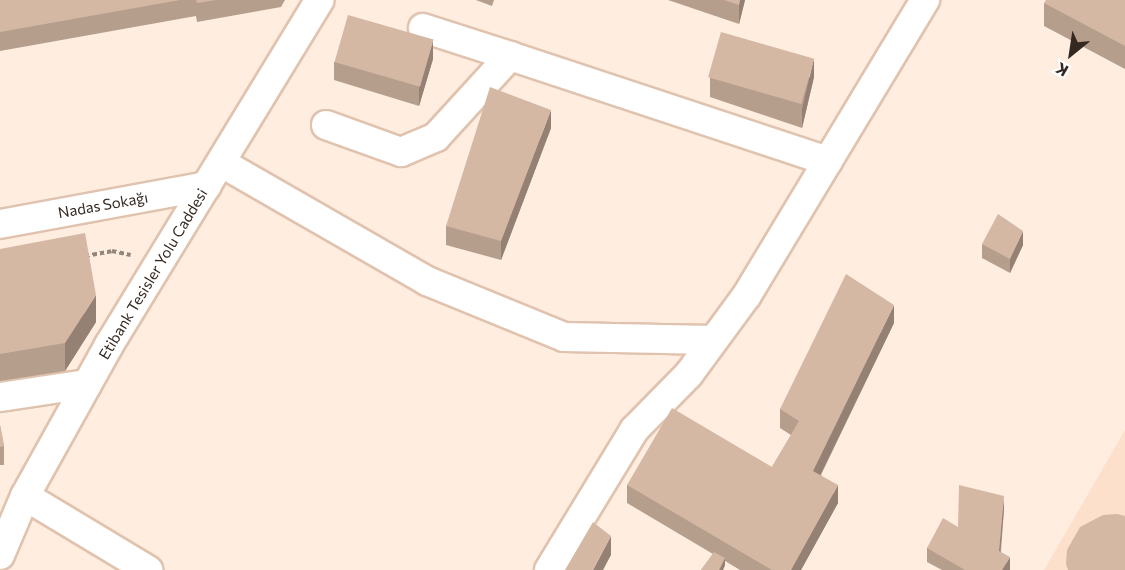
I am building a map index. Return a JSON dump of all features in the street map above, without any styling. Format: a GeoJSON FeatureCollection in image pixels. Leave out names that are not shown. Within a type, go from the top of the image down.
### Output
{"type":"FeatureCollection","features":[{"type":"Feature","properties":{"kind":"street","name":"Etibank Tesisler Yolu Caddesi"},"geometry":{"type":"LineString","coordinates":[[0,555],[25,496],[87,384],[320,0]]}},
{"type":"Feature","properties":{"kind":"street"},"geometry":{"type":"LineString","coordinates":[[549,570],[634,430],[689,374],[747,295],[925,0]]}},
{"type":"Feature","properties":{"kind":"street"},"geometry":{"type":"LineString","coordinates":[[423,28],[828,161]]}},
{"type":"Feature","properties":{"kind":"street"},"geometry":{"type":"LineString","coordinates":[[326,125],[401,152],[436,137],[510,56]]}},
{"type":"Feature","properties":{"kind":"street","name":"Nadas Sokağı"},"geometry":{"type":"LineString","coordinates":[[0,224],[214,175]]}},
{"type":"Feature","properties":{"kind":"street"},"geometry":{"type":"LineString","coordinates":[[214,175],[427,281],[564,337],[713,340]]}},
{"type":"Feature","properties":{"kind":"street"},"geometry":{"type":"LineString","coordinates":[[0,397],[87,384]]}},
{"type":"Feature","properties":{"kind":"street"},"geometry":{"type":"LineString","coordinates":[[25,496],[148,570]]}},
{"type":"Feature","properties":{"kind":"path"},"geometry":{"type":"LineString","coordinates":[[79,257],[112,251],[164,255]]}},
{"type":"Feature","properties":{"kind":"shaded area"},"geometry":{"type":"Polygon","coordinates":[[[1125,430],[1125,570],[1044,570],[1125,430]]]}},
{"type":"Feature","properties":{"kind":"building"},"geometry":{"type":"Polygon","coordinates":[[[0,0],[180,0],[0,32],[0,0]]]}},
{"type":"Feature","properties":{"kind":"building"},"geometry":{"type":"Polygon","coordinates":[[[196,0],[216,0],[197,3],[196,0]]]}},
{"type":"Feature","properties":{"kind":"building"},"geometry":{"type":"Polygon","coordinates":[[[724,0],[740,0],[739,5],[724,0]]]}},
{"type":"Feature","properties":{"kind":"building"},"geometry":{"type":"Polygon","coordinates":[[[1046,0],[1125,0],[1125,46],[1044,3],[1046,0]]]}},
{"type":"Feature","properties":{"kind":"building"},"geometry":{"type":"Polygon","coordinates":[[[348,15],[434,40],[420,87],[334,62],[348,15]]]}},
{"type":"Feature","properties":{"kind":"building"},"geometry":{"type":"Polygon","coordinates":[[[721,32],[814,59],[801,104],[708,77],[721,32]]]}},
{"type":"Feature","properties":{"kind":"building"},"geometry":{"type":"Polygon","coordinates":[[[490,87],[551,110],[501,241],[446,226],[490,87]]]}},
{"type":"Feature","properties":{"kind":"building"},"geometry":{"type":"Polygon","coordinates":[[[998,214],[1023,231],[1010,259],[982,244],[998,214]]]}},
{"type":"Feature","properties":{"kind":"building"},"geometry":{"type":"Polygon","coordinates":[[[85,233],[96,295],[65,343],[0,354],[0,249],[85,233]]]}},
{"type":"Feature","properties":{"kind":"building"},"geometry":{"type":"Polygon","coordinates":[[[846,274],[894,305],[813,471],[838,485],[791,570],[772,570],[627,485],[672,408],[772,467],[799,421],[780,409],[846,274]]]}},
{"type":"Feature","properties":{"kind":"building"},"geometry":{"type":"Polygon","coordinates":[[[0,425],[4,446],[0,447],[0,425]]]}},
{"type":"Feature","properties":{"kind":"building"},"geometry":{"type":"Polygon","coordinates":[[[959,485],[1004,496],[999,551],[1010,557],[1002,570],[965,570],[927,548],[943,518],[958,527],[959,485]]]}},
{"type":"Feature","properties":{"kind":"building"},"geometry":{"type":"Polygon","coordinates":[[[1103,515],[1125,516],[1125,570],[1068,570],[1067,550],[1080,527],[1103,515]]]}},
{"type":"Feature","properties":{"kind":"building"},"geometry":{"type":"Polygon","coordinates":[[[593,522],[611,536],[593,570],[565,570],[593,522]]]}},
{"type":"Feature","properties":{"kind":"building"},"geometry":{"type":"Polygon","coordinates":[[[714,552],[725,558],[719,570],[701,570],[714,552]]]}}]}
